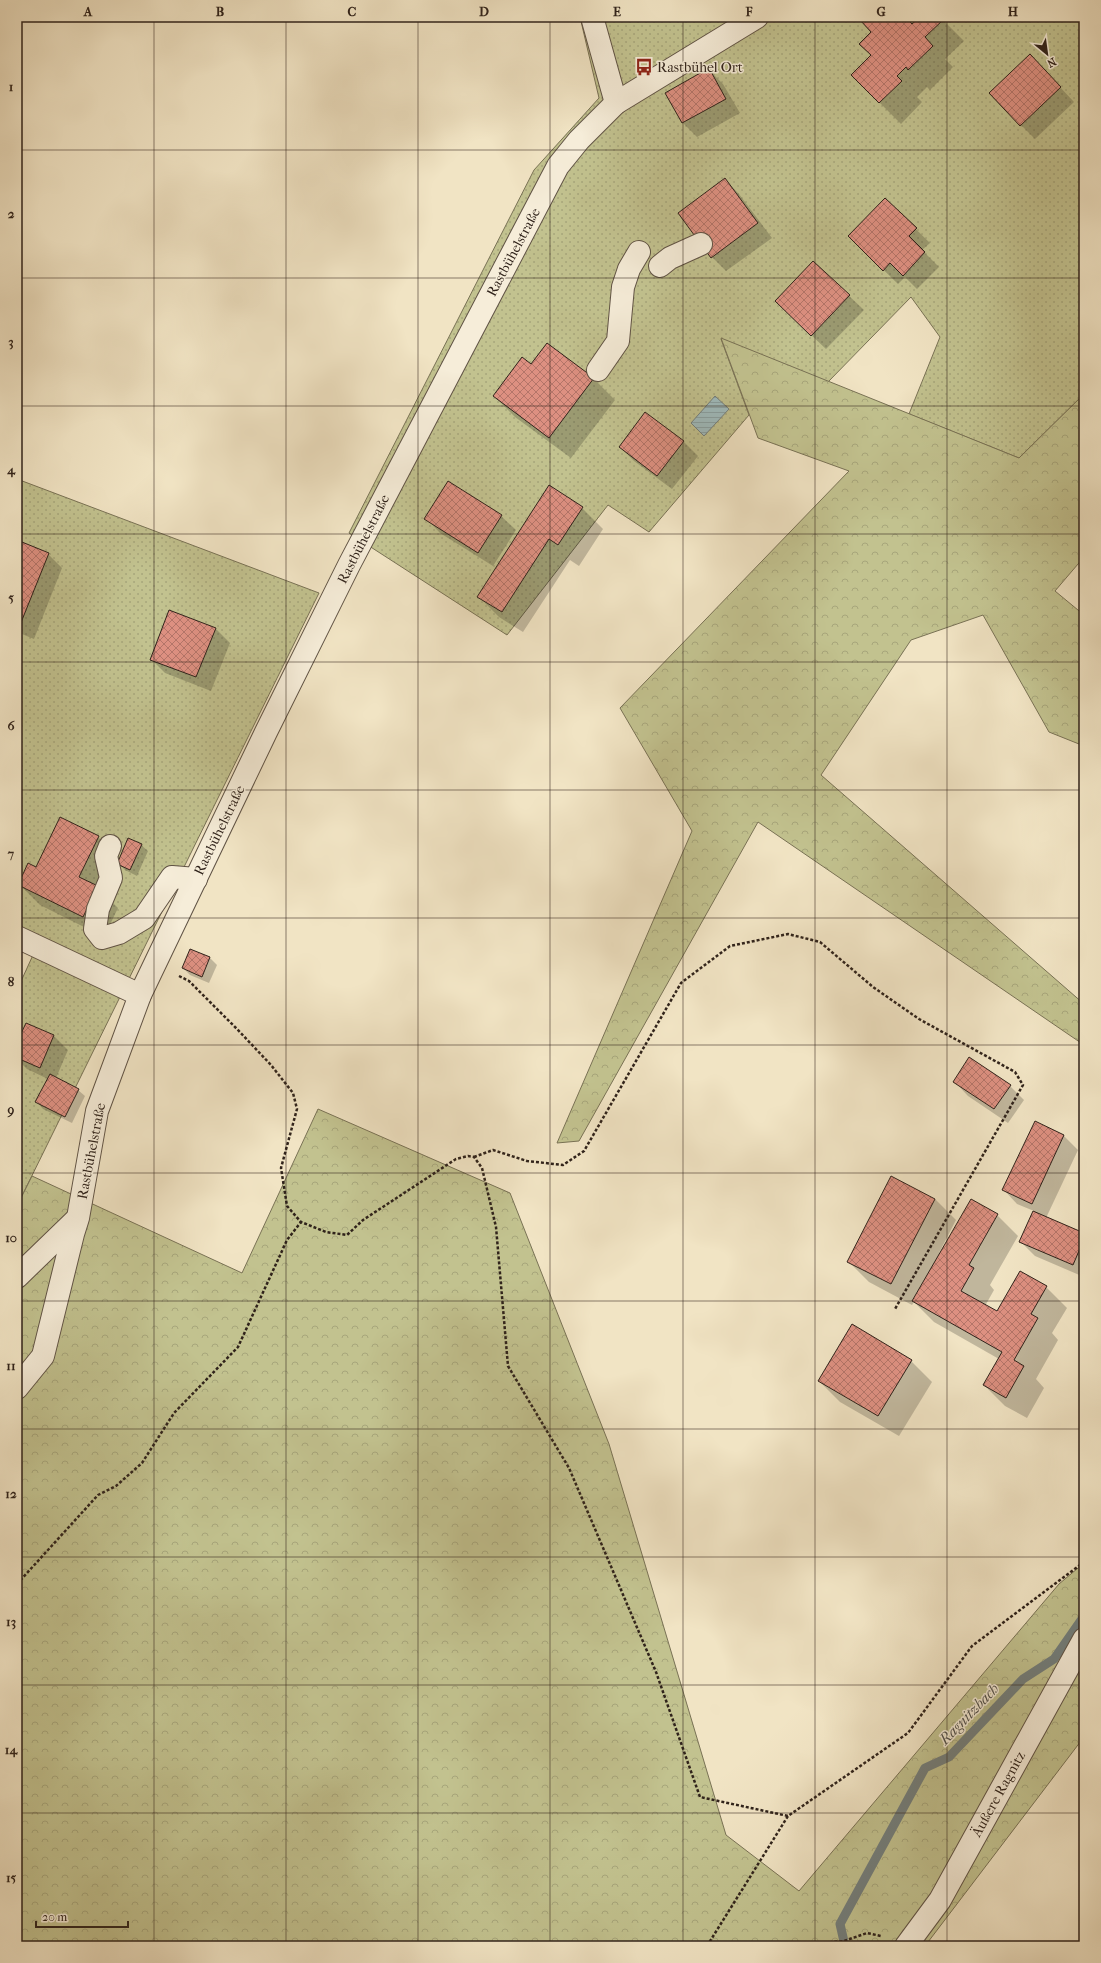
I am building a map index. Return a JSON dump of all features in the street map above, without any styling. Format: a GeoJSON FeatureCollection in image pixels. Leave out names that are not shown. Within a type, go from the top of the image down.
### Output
{"type":"FeatureCollection","features":[{"type":"Feature","properties":{"kind":"street"},"geometry":{"type":"LineString","coordinates":[[592,17],[616,102]]}},
{"type":"Feature","properties":{"kind":"street","name":"Rastbühelstraße"},"geometry":{"type":"LineString","coordinates":[[17,1388],[43,1356],[78,1218],[97,1111],[140,995],[266,732],[349,566],[558,166],[579,140],[616,102],[757,17]]}},
{"type":"Feature","properties":{"kind":"street"},"geometry":{"type":"LineString","coordinates":[[660,266],[670,258],[701,244]]}},
{"type":"Feature","properties":{"kind":"street"},"geometry":{"type":"LineString","coordinates":[[598,370],[618,341],[623,287],[629,269],[639,252]]}},
{"type":"Feature","properties":{"kind":"street"},"geometry":{"type":"LineString","coordinates":[[110,846],[106,856],[111,878],[98,909],[95,929],[102,938],[119,934],[144,918],[172,877],[196,879]]}},
{"type":"Feature","properties":{"kind":"street"},"geometry":{"type":"LineString","coordinates":[[17,937],[140,995]]}},
{"type":"Feature","properties":{"kind":"street","name":"Rastbühelstraße"},"geometry":{"type":"LineString","coordinates":[[17,1276],[78,1218]]}},
{"type":"Feature","properties":{"kind":"street","name":"Äußere Ragnitz"},"geometry":{"type":"LineString","coordinates":[[907,1944],[940,1900],[1084,1639]]}},
{"type":"Feature","properties":{"kind":"path"},"geometry":{"type":"LineString","coordinates":[[156,962],[189,981],[271,1065],[293,1093],[297,1109],[281,1168],[287,1206],[302,1222],[326,1232],[347,1235],[363,1220],[456,1159],[468,1156],[474,1157],[492,1150],[526,1161],[563,1165],[584,1151],[681,983],[730,946],[788,934],[820,942],[873,987],[919,1018],[1015,1072],[1023,1085],[895,1309]]}},
{"type":"Feature","properties":{"kind":"path"},"geometry":{"type":"LineString","coordinates":[[474,1157],[482,1168],[496,1227],[508,1366],[569,1468],[656,1672],[700,1797],[788,1816]]}},
{"type":"Feature","properties":{"kind":"path"},"geometry":{"type":"LineString","coordinates":[[17,1584],[98,1495],[116,1486],[142,1463],[174,1413],[238,1347],[287,1240],[302,1222]]}},
{"type":"Feature","properties":{"kind":"path"},"geometry":{"type":"LineString","coordinates":[[707,1946],[788,1816],[908,1733],[972,1646],[1084,1562]]}},
{"type":"Feature","properties":{"kind":"path"},"geometry":{"type":"LineString","coordinates":[[805,1946],[808,1944],[844,1941],[867,1933],[907,1944]]}},
{"type":"Feature","properties":{"kind":"green space"},"geometry":{"type":"Polygon","coordinates":[[[580,17],[1084,17],[1084,394],[1019,458],[909,414],[940,337],[911,297],[828,382],[721,339],[749,415],[649,532],[608,505],[507,635],[349,533],[534,170],[599,98],[580,17]]]}},
{"type":"Feature","properties":{"kind":"green space"},"geometry":{"type":"Polygon","coordinates":[[[721,338],[1019,458],[1084,394],[1084,557],[1055,591],[1084,615],[1084,746],[1049,732],[983,615],[911,640],[821,775],[1084,1004],[1084,1045],[758,822],[579,1141],[557,1143],[692,831],[620,708],[849,471],[758,438],[721,338]]]}},
{"type":"Feature","properties":{"kind":"green space"},"geometry":{"type":"Polygon","coordinates":[[[17,479],[319,593],[17,1206],[17,990],[33,955],[17,948],[17,479]]]}},
{"type":"Feature","properties":{"kind":"green space"},"geometry":{"type":"Polygon","coordinates":[[[318,1109],[510,1193],[609,1444],[726,1835],[799,1891],[1059,1584],[1084,1563],[1084,1737],[925,1946],[17,1946],[17,1206],[32,1176],[242,1273],[318,1109]]]}},
{"type":"Feature","properties":{"kind":"water"},"geometry":{"type":"Polygon","coordinates":[[[715,396],[729,409],[704,436],[691,423],[715,396]]]}},
{"type":"Feature","properties":{"kind":"building"},"geometry":{"type":"Polygon","coordinates":[[[863,17],[905,17],[912,24],[920,17],[941,17],[944,19],[925,37],[933,46],[908,70],[906,67],[897,76],[902,81],[879,103],[851,75],[871,55],[859,44],[871,32],[860,20],[863,17]]]}},
{"type":"Feature","properties":{"kind":"building"},"geometry":{"type":"Polygon","coordinates":[[[1030,54],[1061,87],[1020,126],[989,93],[1030,54]]]}},
{"type":"Feature","properties":{"kind":"building"},"geometry":{"type":"Polygon","coordinates":[[[709,68],[726,99],[682,123],[665,93],[709,68]]]}},
{"type":"Feature","properties":{"kind":"building"},"geometry":{"type":"Polygon","coordinates":[[[725,178],[758,223],[711,258],[678,213],[725,178]]]}},
{"type":"Feature","properties":{"kind":"building"},"geometry":{"type":"Polygon","coordinates":[[[885,198],[917,228],[909,236],[925,252],[903,276],[890,263],[883,271],[848,236],[885,198]]]}},
{"type":"Feature","properties":{"kind":"building"},"geometry":{"type":"Polygon","coordinates":[[[813,261],[850,295],[811,336],[775,301],[813,261]]]}},
{"type":"Feature","properties":{"kind":"building"},"geometry":{"type":"Polygon","coordinates":[[[547,343],[594,378],[549,438],[493,396],[522,357],[531,364],[547,343]]]}},
{"type":"Feature","properties":{"kind":"building"},"geometry":{"type":"Polygon","coordinates":[[[645,412],[684,441],[657,476],[619,447],[645,412]]]}},
{"type":"Feature","properties":{"kind":"building"},"geometry":{"type":"Polygon","coordinates":[[[448,481],[502,515],[478,553],[424,519],[448,481]]]}},
{"type":"Feature","properties":{"kind":"building"},"geometry":{"type":"Polygon","coordinates":[[[549,485],[583,507],[558,545],[549,539],[502,612],[477,597],[549,485]]]}},
{"type":"Feature","properties":{"kind":"building"},"geometry":{"type":"Polygon","coordinates":[[[17,540],[49,553],[20,625],[17,624],[17,540]]]}},
{"type":"Feature","properties":{"kind":"building"},"geometry":{"type":"Polygon","coordinates":[[[169,610],[216,628],[196,677],[150,660],[169,610]]]}},
{"type":"Feature","properties":{"kind":"building"},"geometry":{"type":"Polygon","coordinates":[[[60,817],[99,836],[79,877],[98,886],[83,917],[18,885],[28,863],[36,867],[60,817]]]}},
{"type":"Feature","properties":{"kind":"building"},"geometry":{"type":"Polygon","coordinates":[[[128,838],[142,844],[130,870],[117,864],[128,838]]]}},
{"type":"Feature","properties":{"kind":"building"},"geometry":{"type":"Polygon","coordinates":[[[190,949],[210,957],[202,977],[182,968],[190,949]]]}},
{"type":"Feature","properties":{"kind":"building"},"geometry":{"type":"Polygon","coordinates":[[[26,1023],[54,1035],[40,1068],[17,1058],[17,1042],[26,1023]]]}},
{"type":"Feature","properties":{"kind":"building"},"geometry":{"type":"Polygon","coordinates":[[[969,1057],[1011,1085],[994,1109],[953,1082],[969,1057]]]}},
{"type":"Feature","properties":{"kind":"building"},"geometry":{"type":"Polygon","coordinates":[[[50,1074],[79,1089],[65,1117],[35,1102],[50,1074]]]}},
{"type":"Feature","properties":{"kind":"building"},"geometry":{"type":"Polygon","coordinates":[[[1035,1121],[1064,1135],[1032,1204],[1002,1190],[1035,1121]]]}},
{"type":"Feature","properties":{"kind":"building"},"geometry":{"type":"Polygon","coordinates":[[[891,1176],[935,1199],[891,1284],[847,1262],[891,1176]]]}},
{"type":"Feature","properties":{"kind":"building"},"geometry":{"type":"Polygon","coordinates":[[[971,1199],[998,1214],[969,1265],[974,1268],[961,1291],[997,1311],[1020,1271],[1047,1286],[1031,1314],[1038,1318],[1014,1360],[1024,1366],[1006,1398],[983,1385],[1002,1352],[912,1301],[971,1199]]]}},
{"type":"Feature","properties":{"kind":"building"},"geometry":{"type":"Polygon","coordinates":[[[1033,1211],[1084,1233],[1084,1239],[1073,1265],[1019,1242],[1033,1211]]]}},
{"type":"Feature","properties":{"kind":"building"},"geometry":{"type":"Polygon","coordinates":[[[852,1324],[912,1360],[878,1416],[818,1381],[852,1324]]]}},
{"type":"Feature","properties":{"kind":"waterway","name":"Ragnitzbach"},"geometry":{"type":"LineString","coordinates":[[845,1946],[840,1924],[925,1768],[949,1757],[1023,1679],[1054,1659],[1084,1616]]}},
{"type":"Feature","properties":{"kind":"place","name":"Rastbühel Ort"},"geometry":{"type":"Point","coordinates":[644,67]}}]}
